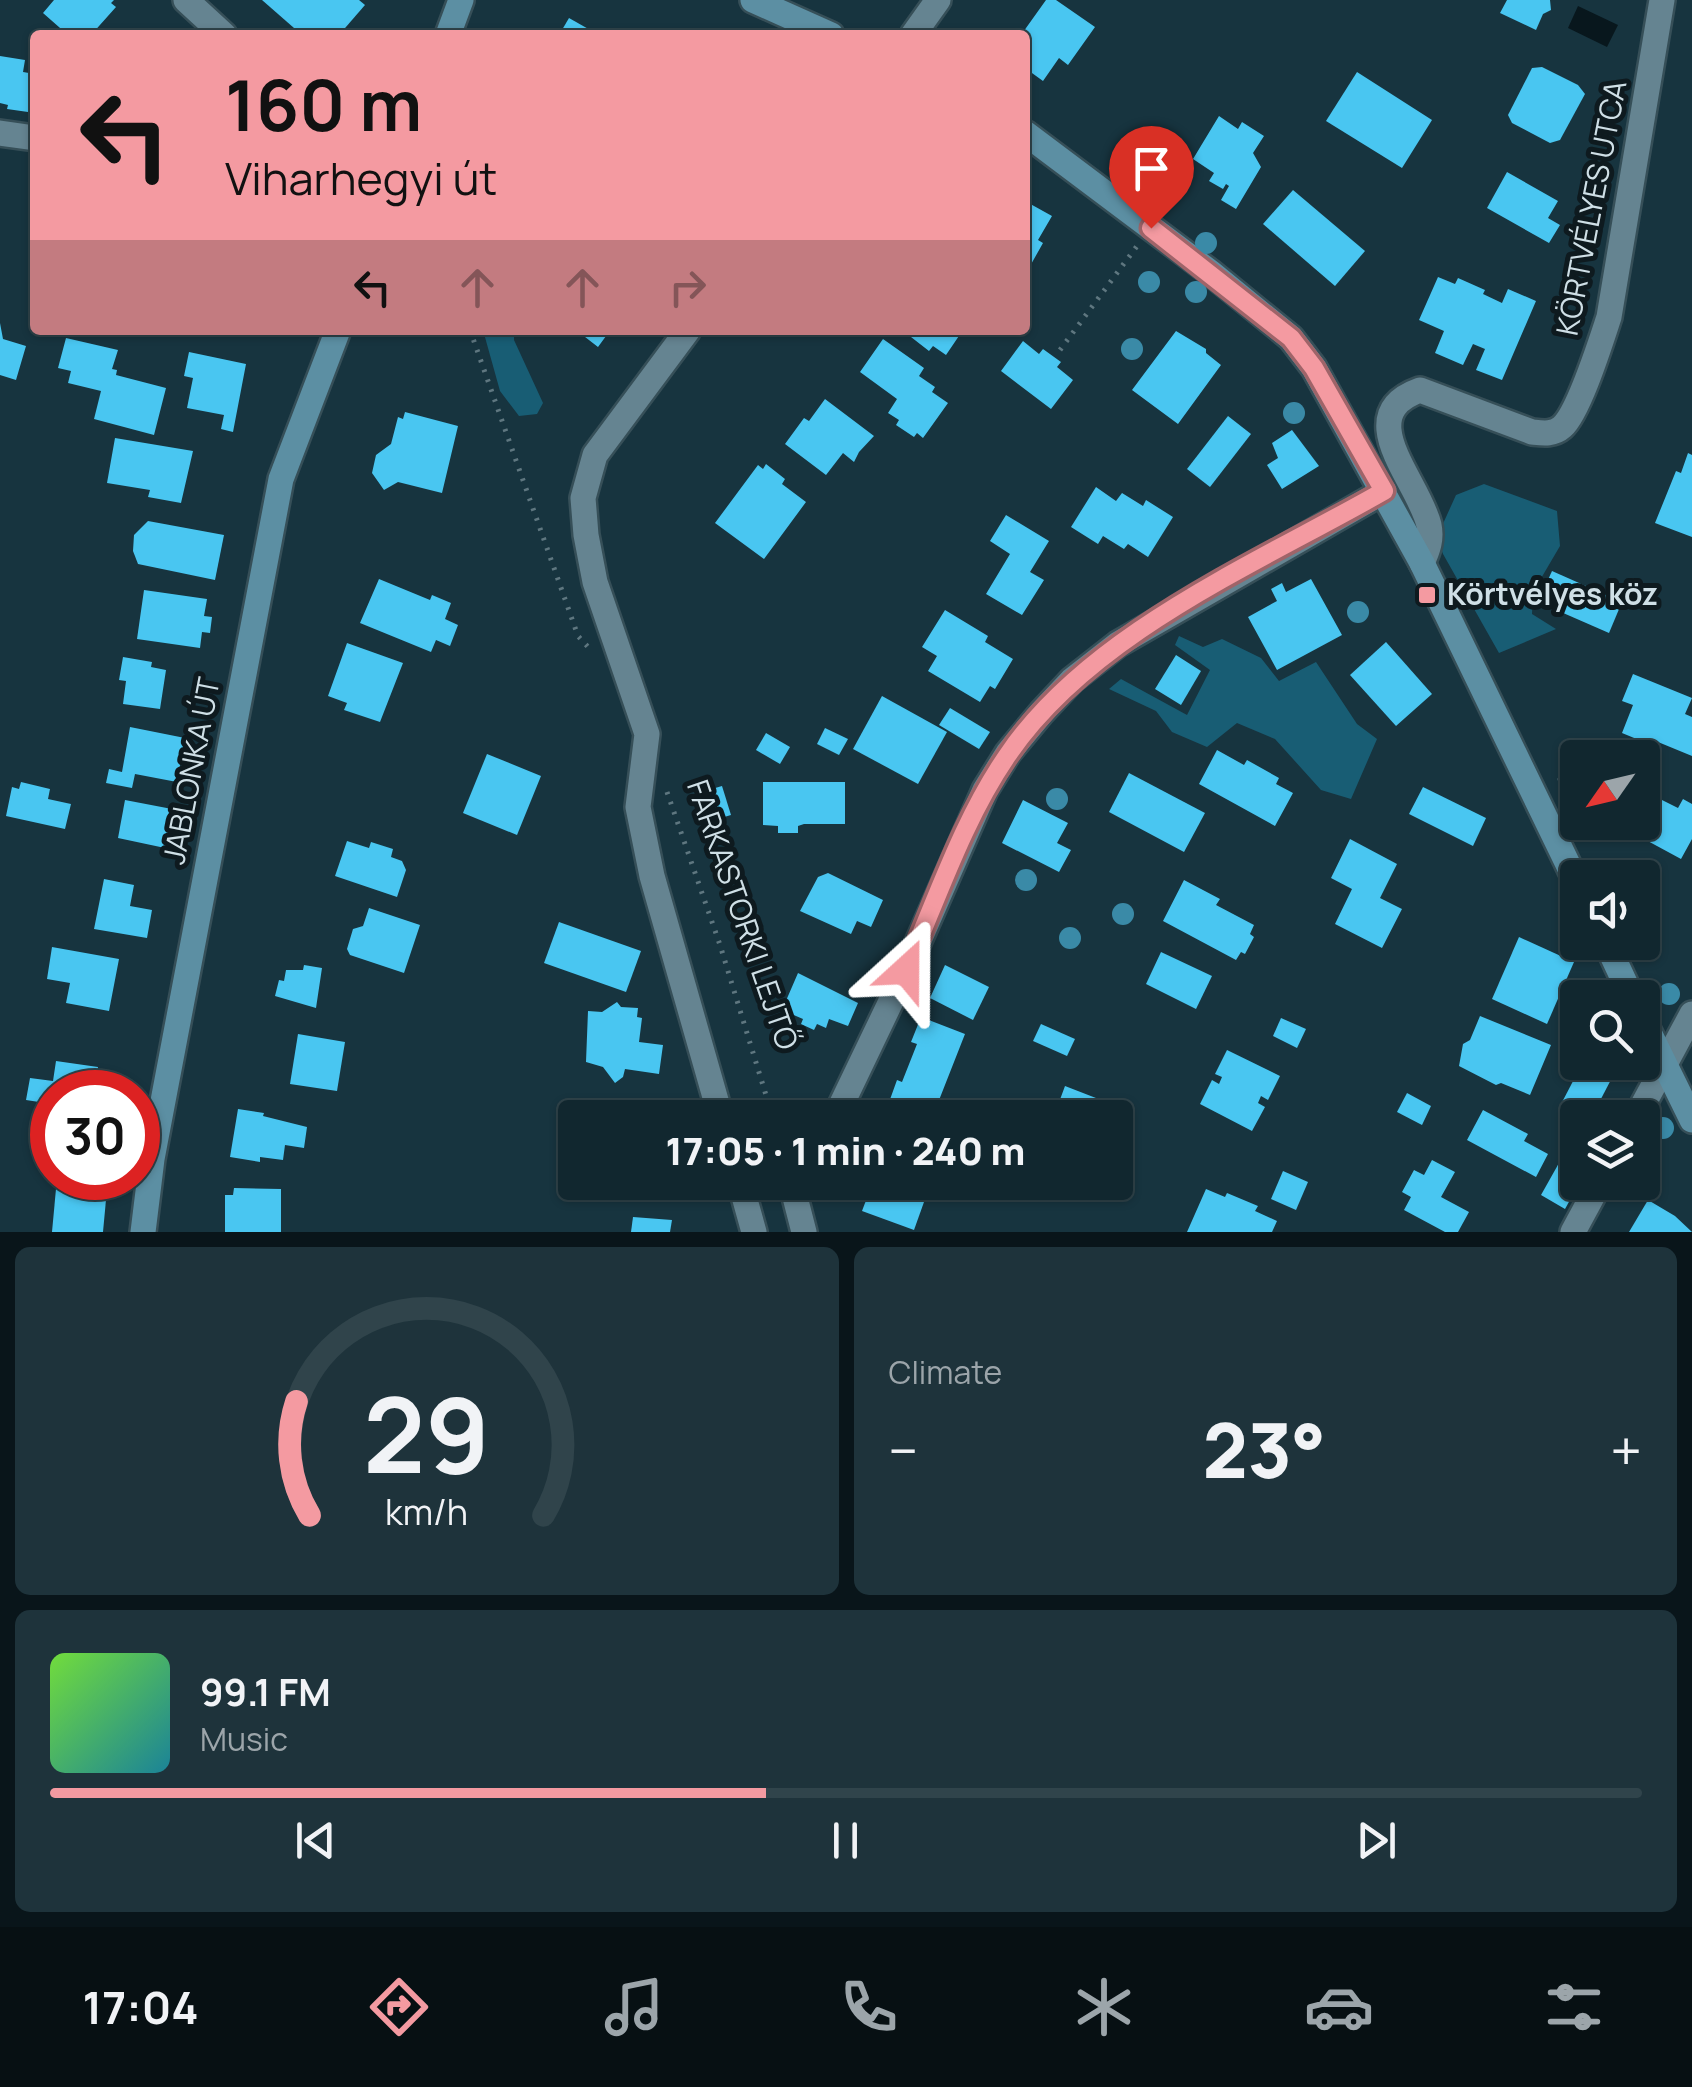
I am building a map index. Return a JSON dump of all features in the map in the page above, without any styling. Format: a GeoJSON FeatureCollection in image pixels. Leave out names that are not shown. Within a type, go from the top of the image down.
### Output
{"type":"FeatureCollection","features":[{"type":"Feature","properties":{"kind":"street"},"geometry":{"type":"LineString","coordinates":[[186,0],[219,30]]}},
{"type":"Feature","properties":{"kind":"street"},"geometry":{"type":"LineString","coordinates":[[450,30],[460,0]]}},
{"type":"Feature","properties":{"kind":"street"},"geometry":{"type":"LineString","coordinates":[[753,0],[820,30]]}},
{"type":"Feature","properties":{"kind":"street"},"geometry":{"type":"LineString","coordinates":[[917,30],[938,0]]}},
{"type":"Feature","properties":{"kind":"street","name":"KÖRTVÉLYES UTCA"},"geometry":{"type":"LineString","coordinates":[[1422,563],[1430,546],[1428,524],[1390,437],[1391,406],[1420,390],[1532,432],[1548,434],[1563,426],[1593,367],[1609,317],[1662,0]]}},
{"type":"Feature","properties":{"kind":"street"},"geometry":{"type":"LineString","coordinates":[[0,133],[30,137]]}},
{"type":"Feature","properties":{"kind":"street"},"geometry":{"type":"LineString","coordinates":[[1030,137],[1291,338],[1314,368],[1422,563],[1566,860]]}},
{"type":"Feature","properties":{"kind":"street","name":"JABLONKA ÚT"},"geometry":{"type":"LineString","coordinates":[[143,1232],[152,1158],[281,479],[336,335]]}},
{"type":"Feature","properties":{"kind":"street","name":"FARKASTORKI LEJTŐ"},"geometry":{"type":"LineString","coordinates":[[684,335],[603,443],[583,498],[595,582],[647,734],[638,807],[652,876],[716,1100]]}},
{"type":"Feature","properties":{"kind":"street"},"geometry":{"type":"LineString","coordinates":[[844,1100],[985,790],[1008,753],[1042,712],[1072,680],[1118,644],[1384,491]]}},
{"type":"Feature","properties":{"kind":"street"},"geometry":{"type":"LineString","coordinates":[[1645,1100],[1692,1014]]}},
{"type":"Feature","properties":{"kind":"street"},"geometry":{"type":"LineString","coordinates":[[1660,1054],[1692,1120]]}},
{"type":"Feature","properties":{"kind":"street"},"geometry":{"type":"LineString","coordinates":[[745,1200],[754,1232]]}},
{"type":"Feature","properties":{"kind":"street"},"geometry":{"type":"LineString","coordinates":[[799,1200],[804,1232]]}},
{"type":"Feature","properties":{"kind":"street"},"geometry":{"type":"LineString","coordinates":[[1573,1232],[1590,1200]]}},
{"type":"Feature","properties":{"kind":"path"},"geometry":{"type":"LineString","coordinates":[[1060,350],[1151,228]]}},
{"type":"Feature","properties":{"kind":"path"},"geometry":{"type":"LineString","coordinates":[[472,335],[578,636],[590,650]]}},
{"type":"Feature","properties":{"kind":"path","name":"FARKASTORKI LEJTŐ"},"geometry":{"type":"LineString","coordinates":[[665,786],[768,1100]]}},
{"type":"Feature","properties":{"kind":"shaded area"},"geometry":{"type":"Polygon","coordinates":[[[1578,6],[1618,25],[1607,47],[1568,28],[1578,6]]]}},
{"type":"Feature","properties":{"kind":"shaded area"},"geometry":{"type":"Polygon","coordinates":[[[484,335],[514,335],[543,403],[537,414],[519,416],[500,391],[484,335]]]}},
{"type":"Feature","properties":{"kind":"shaded area"},"geometry":{"type":"Polygon","coordinates":[[[1484,484],[1557,511],[1560,546],[1533,592],[1532,614],[1556,629],[1499,653],[1437,537],[1456,495],[1484,484]]]}},
{"type":"Feature","properties":{"kind":"shaded area"},"geometry":{"type":"Polygon","coordinates":[[[1179,636],[1203,647],[1222,639],[1261,658],[1279,681],[1316,662],[1357,724],[1377,739],[1351,799],[1321,790],[1275,739],[1237,723],[1207,747],[1172,732],[1156,711],[1109,689],[1121,679],[1187,715],[1210,670],[1175,645],[1179,636]]]}},
{"type":"Feature","properties":{"kind":"building"},"geometry":{"type":"Polygon","coordinates":[[[54,0],[114,0],[111,3],[116,7],[95,30],[62,30],[43,13],[54,0]]]}},
{"type":"Feature","properties":{"kind":"building"},"geometry":{"type":"Polygon","coordinates":[[[262,0],[359,0],[365,5],[343,30],[296,30],[262,0]]]}},
{"type":"Feature","properties":{"kind":"building"},"geometry":{"type":"Polygon","coordinates":[[[1046,0],[1056,0],[1095,27],[1068,65],[1059,58],[1043,81],[1030,72],[1030,30],[1025,30],[1046,0]]]}},
{"type":"Feature","properties":{"kind":"building"},"geometry":{"type":"Polygon","coordinates":[[[1507,0],[1550,0],[1551,10],[1543,14],[1536,30],[1500,13],[1507,0]]]}},
{"type":"Feature","properties":{"kind":"building"},"geometry":{"type":"Polygon","coordinates":[[[569,18],[590,30],[562,30],[569,18]]]}},
{"type":"Feature","properties":{"kind":"building"},"geometry":{"type":"Polygon","coordinates":[[[0,56],[25,60],[23,72],[30,73],[30,112],[7,109],[8,105],[0,103],[0,56]]]}},
{"type":"Feature","properties":{"kind":"building"},"geometry":{"type":"Polygon","coordinates":[[[1542,67],[1578,85],[1585,94],[1560,140],[1550,143],[1512,123],[1508,115],[1532,68],[1542,67]]]}},
{"type":"Feature","properties":{"kind":"building"},"geometry":{"type":"Polygon","coordinates":[[[1357,72],[1432,120],[1402,168],[1326,121],[1357,72]]]}},
{"type":"Feature","properties":{"kind":"building"},"geometry":{"type":"Polygon","coordinates":[[[1219,116],[1238,129],[1242,122],[1264,136],[1253,153],[1261,167],[1236,209],[1221,200],[1229,186],[1226,184],[1223,189],[1209,181],[1214,173],[1193,159],[1219,116]]]}},
{"type":"Feature","properties":{"kind":"building"},"geometry":{"type":"Polygon","coordinates":[[[1507,172],[1558,201],[1548,218],[1560,225],[1549,243],[1487,208],[1507,172]]]}},
{"type":"Feature","properties":{"kind":"building"},"geometry":{"type":"Polygon","coordinates":[[[1293,190],[1365,251],[1335,286],[1263,224],[1293,190]]]}},
{"type":"Feature","properties":{"kind":"building"},"geometry":{"type":"Polygon","coordinates":[[[1030,204],[1052,216],[1038,240],[1043,243],[1030,266],[1030,204]]]}},
{"type":"Feature","properties":{"kind":"building"},"geometry":{"type":"Polygon","coordinates":[[[1438,277],[1455,284],[1458,278],[1502,303],[1508,289],[1536,301],[1502,380],[1476,370],[1485,349],[1473,344],[1463,365],[1435,353],[1444,331],[1419,320],[1438,277]]]}},
{"type":"Feature","properties":{"kind":"building"},"geometry":{"type":"Polygon","coordinates":[[[0,323],[3,339],[26,346],[16,380],[0,375],[0,323]]]}},
{"type":"Feature","properties":{"kind":"building"},"geometry":{"type":"Polygon","coordinates":[[[1176,331],[1206,349],[1221,365],[1178,424],[1132,390],[1176,331]]]}},
{"type":"Feature","properties":{"kind":"building"},"geometry":{"type":"Polygon","coordinates":[[[582,335],[607,335],[598,347],[582,335]]]}},
{"type":"Feature","properties":{"kind":"building"},"geometry":{"type":"Polygon","coordinates":[[[960,335],[946,355],[933,346],[929,351],[911,337],[960,335]]]}},
{"type":"Feature","properties":{"kind":"building"},"geometry":{"type":"Polygon","coordinates":[[[66,338],[118,350],[112,369],[117,370],[116,375],[166,388],[154,435],[94,419],[101,391],[68,383],[71,371],[58,368],[66,338]]]}},
{"type":"Feature","properties":{"kind":"building"},"geometry":{"type":"Polygon","coordinates":[[[883,339],[924,368],[919,376],[948,403],[923,438],[917,433],[914,437],[896,425],[899,420],[888,413],[897,399],[860,372],[883,339]]]}},
{"type":"Feature","properties":{"kind":"building"},"geometry":{"type":"Polygon","coordinates":[[[1023,341],[1039,354],[1043,349],[1061,362],[1057,367],[1073,380],[1051,409],[1001,371],[1023,341]]]}},
{"type":"Feature","properties":{"kind":"building"},"geometry":{"type":"Polygon","coordinates":[[[189,352],[246,364],[233,432],[221,429],[224,415],[187,408],[193,378],[184,376],[189,352]]]}},
{"type":"Feature","properties":{"kind":"building"},"geometry":{"type":"Polygon","coordinates":[[[825,399],[874,436],[854,462],[843,453],[826,475],[785,444],[804,418],[809,421],[825,399]]]}},
{"type":"Feature","properties":{"kind":"building"},"geometry":{"type":"Polygon","coordinates":[[[405,412],[458,426],[442,493],[398,482],[384,490],[372,473],[376,455],[391,444],[398,417],[403,419],[405,412]]]}},
{"type":"Feature","properties":{"kind":"building"},"geometry":{"type":"Polygon","coordinates":[[[1228,416],[1251,434],[1210,487],[1187,469],[1228,416]]]}},
{"type":"Feature","properties":{"kind":"building"},"geometry":{"type":"Polygon","coordinates":[[[1292,430],[1319,466],[1282,489],[1267,465],[1278,458],[1272,443],[1292,430]]]}},
{"type":"Feature","properties":{"kind":"building"},"geometry":{"type":"Polygon","coordinates":[[[115,438],[193,451],[181,503],[148,497],[150,490],[107,483],[115,438]]]}},
{"type":"Feature","properties":{"kind":"building"},"geometry":{"type":"Polygon","coordinates":[[[1688,453],[1692,455],[1692,537],[1655,523],[1676,471],[1681,473],[1688,453]]]}},
{"type":"Feature","properties":{"kind":"building"},"geometry":{"type":"Polygon","coordinates":[[[766,464],[785,479],[782,484],[806,502],[764,559],[715,523],[758,465],[763,469],[766,464]]]}},
{"type":"Feature","properties":{"kind":"building"},"geometry":{"type":"Polygon","coordinates":[[[1096,487],[1116,501],[1122,493],[1143,506],[1146,500],[1173,517],[1148,557],[1128,544],[1124,549],[1103,536],[1098,544],[1071,527],[1096,487]]]}},
{"type":"Feature","properties":{"kind":"building"},"geometry":{"type":"Polygon","coordinates":[[[1006,515],[1049,541],[1030,572],[1044,580],[1022,615],[986,594],[1010,554],[990,541],[1006,515]]]}},
{"type":"Feature","properties":{"kind":"building"},"geometry":{"type":"Polygon","coordinates":[[[148,521],[224,535],[215,580],[138,564],[133,551],[134,535],[148,521]]]}},
{"type":"Feature","properties":{"kind":"building"},"geometry":{"type":"Polygon","coordinates":[[[1552,571],[1622,602],[1609,633],[1538,602],[1552,571]]]}},
{"type":"Feature","properties":{"kind":"building"},"geometry":{"type":"Polygon","coordinates":[[[379,579],[430,600],[432,595],[451,603],[445,619],[458,625],[450,646],[436,640],[431,652],[360,623],[379,579]]]}},
{"type":"Feature","properties":{"kind":"building"},"geometry":{"type":"Polygon","coordinates":[[[1311,579],[1342,635],[1277,670],[1248,617],[1277,601],[1271,589],[1282,583],[1286,592],[1311,579]]]}},
{"type":"Feature","properties":{"kind":"building"},"geometry":{"type":"Polygon","coordinates":[[[144,590],[207,599],[204,616],[212,617],[210,633],[202,632],[200,648],[137,639],[144,590]]]}},
{"type":"Feature","properties":{"kind":"building"},"geometry":{"type":"Polygon","coordinates":[[[945,610],[988,636],[985,642],[1013,659],[995,689],[990,686],[980,702],[928,671],[937,656],[922,647],[945,610]]]}},
{"type":"Feature","properties":{"kind":"building"},"geometry":{"type":"Polygon","coordinates":[[[1386,642],[1432,694],[1396,726],[1350,675],[1386,642]]]}},
{"type":"Feature","properties":{"kind":"building"},"geometry":{"type":"Polygon","coordinates":[[[347,643],[403,663],[380,722],[344,710],[347,703],[328,696],[347,643]]]}},
{"type":"Feature","properties":{"kind":"building"},"geometry":{"type":"Polygon","coordinates":[[[1176,655],[1201,671],[1181,705],[1155,689],[1176,655]]]}},
{"type":"Feature","properties":{"kind":"building"},"geometry":{"type":"Polygon","coordinates":[[[123,657],[152,662],[151,667],[166,670],[160,709],[123,704],[126,681],[119,680],[123,657]]]}},
{"type":"Feature","properties":{"kind":"building"},"geometry":{"type":"Polygon","coordinates":[[[1633,674],[1692,698],[1685,714],[1692,717],[1692,756],[1660,740],[1639,740],[1622,733],[1633,705],[1622,701],[1633,674]]]}},
{"type":"Feature","properties":{"kind":"building"},"geometry":{"type":"Polygon","coordinates":[[[882,696],[947,732],[918,784],[853,749],[882,696]]]}},
{"type":"Feature","properties":{"kind":"building"},"geometry":{"type":"Polygon","coordinates":[[[950,708],[990,732],[979,749],[939,725],[950,708]]]}},
{"type":"Feature","properties":{"kind":"building"},"geometry":{"type":"Polygon","coordinates":[[[130,727],[185,738],[177,782],[135,774],[132,788],[106,783],[109,769],[122,772],[130,727]]]}},
{"type":"Feature","properties":{"kind":"building"},"geometry":{"type":"Polygon","coordinates":[[[825,728],[848,739],[839,755],[817,744],[825,728]]]}},
{"type":"Feature","properties":{"kind":"building"},"geometry":{"type":"Polygon","coordinates":[[[766,733],[790,747],[780,764],[756,750],[766,733]]]}},
{"type":"Feature","properties":{"kind":"building"},"geometry":{"type":"Polygon","coordinates":[[[1217,750],[1244,765],[1247,760],[1279,778],[1276,784],[1293,793],[1275,826],[1199,784],[1217,750]]]}},
{"type":"Feature","properties":{"kind":"building"},"geometry":{"type":"Polygon","coordinates":[[[487,754],[541,776],[517,835],[463,813],[487,754]]]}},
{"type":"Feature","properties":{"kind":"building"},"geometry":{"type":"Polygon","coordinates":[[[1129,773],[1205,813],[1184,852],[1109,812],[1129,773]]]}},
{"type":"Feature","properties":{"kind":"building"},"geometry":{"type":"Polygon","coordinates":[[[21,782],[50,789],[48,799],[71,804],[65,829],[6,816],[12,787],[19,789],[21,782]]]}},
{"type":"Feature","properties":{"kind":"building"},"geometry":{"type":"Polygon","coordinates":[[[763,782],[845,782],[845,824],[804,824],[798,826],[798,833],[778,833],[778,826],[763,825],[763,782]]]}},
{"type":"Feature","properties":{"kind":"building"},"geometry":{"type":"Polygon","coordinates":[[[722,786],[731,815],[714,820],[705,791],[722,786]]]}},
{"type":"Feature","properties":{"kind":"building"},"geometry":{"type":"Polygon","coordinates":[[[1423,787],[1486,818],[1473,846],[1409,814],[1423,787]]]}},
{"type":"Feature","properties":{"kind":"building"},"geometry":{"type":"Polygon","coordinates":[[[1660,799],[1678,808],[1683,799],[1692,804],[1692,839],[1681,859],[1646,840],[1660,840],[1660,799]]]}},
{"type":"Feature","properties":{"kind":"building"},"geometry":{"type":"Polygon","coordinates":[[[125,800],[172,809],[165,848],[118,838],[125,800]]]}},
{"type":"Feature","properties":{"kind":"building"},"geometry":{"type":"Polygon","coordinates":[[[1023,800],[1068,823],[1057,843],[1071,850],[1059,872],[1002,843],[1023,800]]]}},
{"type":"Feature","properties":{"kind":"building"},"geometry":{"type":"Polygon","coordinates":[[[1350,839],[1397,864],[1380,898],[1402,909],[1382,948],[1335,924],[1352,889],[1331,878],[1350,839]]]}},
{"type":"Feature","properties":{"kind":"building"},"geometry":{"type":"Polygon","coordinates":[[[347,841],[369,848],[371,842],[393,849],[391,857],[402,861],[406,870],[397,897],[335,876],[347,841]]]}},
{"type":"Feature","properties":{"kind":"building"},"geometry":{"type":"Polygon","coordinates":[[[828,873],[883,900],[871,927],[857,921],[851,934],[800,911],[818,877],[828,873]]]}},
{"type":"Feature","properties":{"kind":"building"},"geometry":{"type":"Polygon","coordinates":[[[104,879],[134,885],[130,906],[152,910],[147,938],[94,929],[104,879]]]}},
{"type":"Feature","properties":{"kind":"building"},"geometry":{"type":"Polygon","coordinates":[[[1184,880],[1220,899],[1216,905],[1254,925],[1250,934],[1254,937],[1245,954],[1241,952],[1236,960],[1163,921],[1184,880]]]}},
{"type":"Feature","properties":{"kind":"building"},"geometry":{"type":"Polygon","coordinates":[[[369,908],[420,925],[404,973],[350,955],[347,949],[353,929],[363,926],[369,908]]]}},
{"type":"Feature","properties":{"kind":"building"},"geometry":{"type":"Polygon","coordinates":[[[559,922],[641,951],[626,992],[544,963],[559,922]]]}},
{"type":"Feature","properties":{"kind":"building"},"geometry":{"type":"Polygon","coordinates":[[[1519,937],[1560,956],[1560,960],[1574,962],[1566,980],[1560,980],[1560,994],[1547,1024],[1492,999],[1519,937]]]}},
{"type":"Feature","properties":{"kind":"building"},"geometry":{"type":"Polygon","coordinates":[[[52,947],[119,959],[109,1011],[66,1003],[70,983],[47,979],[52,947]]]}},
{"type":"Feature","properties":{"kind":"building"},"geometry":{"type":"Polygon","coordinates":[[[1161,952],[1212,976],[1196,1009],[1146,984],[1161,952]]]}},
{"type":"Feature","properties":{"kind":"building"},"geometry":{"type":"Polygon","coordinates":[[[304,965],[322,968],[316,1008],[275,996],[286,970],[303,970],[304,965]]]}},
{"type":"Feature","properties":{"kind":"building"},"geometry":{"type":"Polygon","coordinates":[[[945,965],[989,987],[973,1020],[930,998],[945,965]]]}},
{"type":"Feature","properties":{"kind":"building"},"geometry":{"type":"Polygon","coordinates":[[[798,973],[858,1003],[848,1026],[829,1019],[826,1028],[817,1024],[814,1030],[801,1024],[803,1019],[782,1010],[798,973]]]}},
{"type":"Feature","properties":{"kind":"building"},"geometry":{"type":"Polygon","coordinates":[[[617,1002],[621,1007],[638,1008],[637,1017],[642,1018],[639,1042],[663,1045],[659,1074],[625,1069],[623,1077],[615,1083],[603,1067],[586,1062],[588,1011],[602,1012],[617,1002]]]}},
{"type":"Feature","properties":{"kind":"building"},"geometry":{"type":"Polygon","coordinates":[[[1480,1016],[1551,1045],[1530,1095],[1501,1083],[1496,1085],[1459,1066],[1463,1044],[1470,1040],[1480,1016]]]}},
{"type":"Feature","properties":{"kind":"building"},"geometry":{"type":"Polygon","coordinates":[[[921,1017],[965,1034],[939,1100],[890,1100],[897,1080],[902,1082],[917,1044],[911,1042],[921,1017]]]}},
{"type":"Feature","properties":{"kind":"building"},"geometry":{"type":"Polygon","coordinates":[[[1281,1018],[1306,1029],[1297,1048],[1273,1036],[1281,1018]]]}},
{"type":"Feature","properties":{"kind":"building"},"geometry":{"type":"Polygon","coordinates":[[[1041,1024],[1075,1039],[1067,1056],[1033,1041],[1041,1024]]]}},
{"type":"Feature","properties":{"kind":"building"},"geometry":{"type":"Polygon","coordinates":[[[298,1034],[345,1042],[337,1091],[290,1084],[298,1034]]]}},
{"type":"Feature","properties":{"kind":"building"},"geometry":{"type":"Polygon","coordinates":[[[1227,1050],[1280,1076],[1268,1100],[1261,1096],[1258,1103],[1265,1107],[1252,1131],[1200,1104],[1212,1080],[1219,1084],[1222,1077],[1215,1074],[1227,1050]]]}},
{"type":"Feature","properties":{"kind":"building"},"geometry":{"type":"Polygon","coordinates":[[[56,1061],[98,1067],[98,1070],[55,1070],[56,1061]]]}},
{"type":"Feature","properties":{"kind":"building"},"geometry":{"type":"Polygon","coordinates":[[[1574,1080],[1611,1080],[1600,1100],[1563,1100],[1574,1080]]]}},
{"type":"Feature","properties":{"kind":"building"},"geometry":{"type":"Polygon","coordinates":[[[1065,1086],[1101,1100],[1060,1100],[1065,1086]]]}},
{"type":"Feature","properties":{"kind":"building"},"geometry":{"type":"Polygon","coordinates":[[[1407,1093],[1431,1106],[1422,1125],[1397,1112],[1407,1093]]]}},
{"type":"Feature","properties":{"kind":"building"},"geometry":{"type":"Polygon","coordinates":[[[238,1109],[307,1127],[304,1148],[285,1145],[283,1160],[260,1157],[260,1162],[230,1157],[238,1109]]]}},
{"type":"Feature","properties":{"kind":"building"},"geometry":{"type":"Polygon","coordinates":[[[1483,1110],[1528,1134],[1524,1141],[1548,1154],[1536,1177],[1467,1140],[1483,1110]]]}},
{"type":"Feature","properties":{"kind":"building"},"geometry":{"type":"Polygon","coordinates":[[[1432,1160],[1455,1172],[1441,1197],[1469,1212],[1458,1232],[1445,1232],[1404,1210],[1411,1197],[1402,1192],[1414,1170],[1424,1175],[1432,1160]]]}},
{"type":"Feature","properties":{"kind":"building"},"geometry":{"type":"Polygon","coordinates":[[[1560,1161],[1560,1200],[1570,1200],[1565,1209],[1541,1195],[1560,1161]]]}},
{"type":"Feature","properties":{"kind":"building"},"geometry":{"type":"Polygon","coordinates":[[[1283,1171],[1308,1182],[1296,1210],[1271,1199],[1283,1171]]]}},
{"type":"Feature","properties":{"kind":"building"},"geometry":{"type":"Polygon","coordinates":[[[234,1188],[281,1189],[281,1232],[225,1232],[225,1195],[233,1195],[234,1188]]]}},
{"type":"Feature","properties":{"kind":"building"},"geometry":{"type":"Polygon","coordinates":[[[1206,1189],[1258,1206],[1255,1211],[1277,1221],[1272,1232],[1187,1232],[1206,1189]]]}},
{"type":"Feature","properties":{"kind":"building"},"geometry":{"type":"Polygon","coordinates":[[[55,1200],[106,1200],[103,1232],[52,1232],[55,1200]]]}},
{"type":"Feature","properties":{"kind":"building"},"geometry":{"type":"Polygon","coordinates":[[[866,1200],[925,1200],[914,1230],[862,1211],[866,1200]]]}},
{"type":"Feature","properties":{"kind":"building"},"geometry":{"type":"Polygon","coordinates":[[[1648,1200],[1692,1232],[1629,1232],[1648,1200]]]}},
{"type":"Feature","properties":{"kind":"building"},"geometry":{"type":"Polygon","coordinates":[[[633,1217],[672,1220],[670,1232],[631,1232],[633,1217]]]}},
{"type":"Feature","properties":{"kind":"place","name":"Körtvélyes köz"},"geometry":{"type":"Point","coordinates":[1427,595]}},
{"type":"Feature","properties":{"kind":"route"},"geometry":{"type":"LineString","coordinates":[[906,970],[985,790],[1008,753],[1072,680],[1170,611],[1384,491],[1314,368],[1291,338],[1151,228]]}}]}
